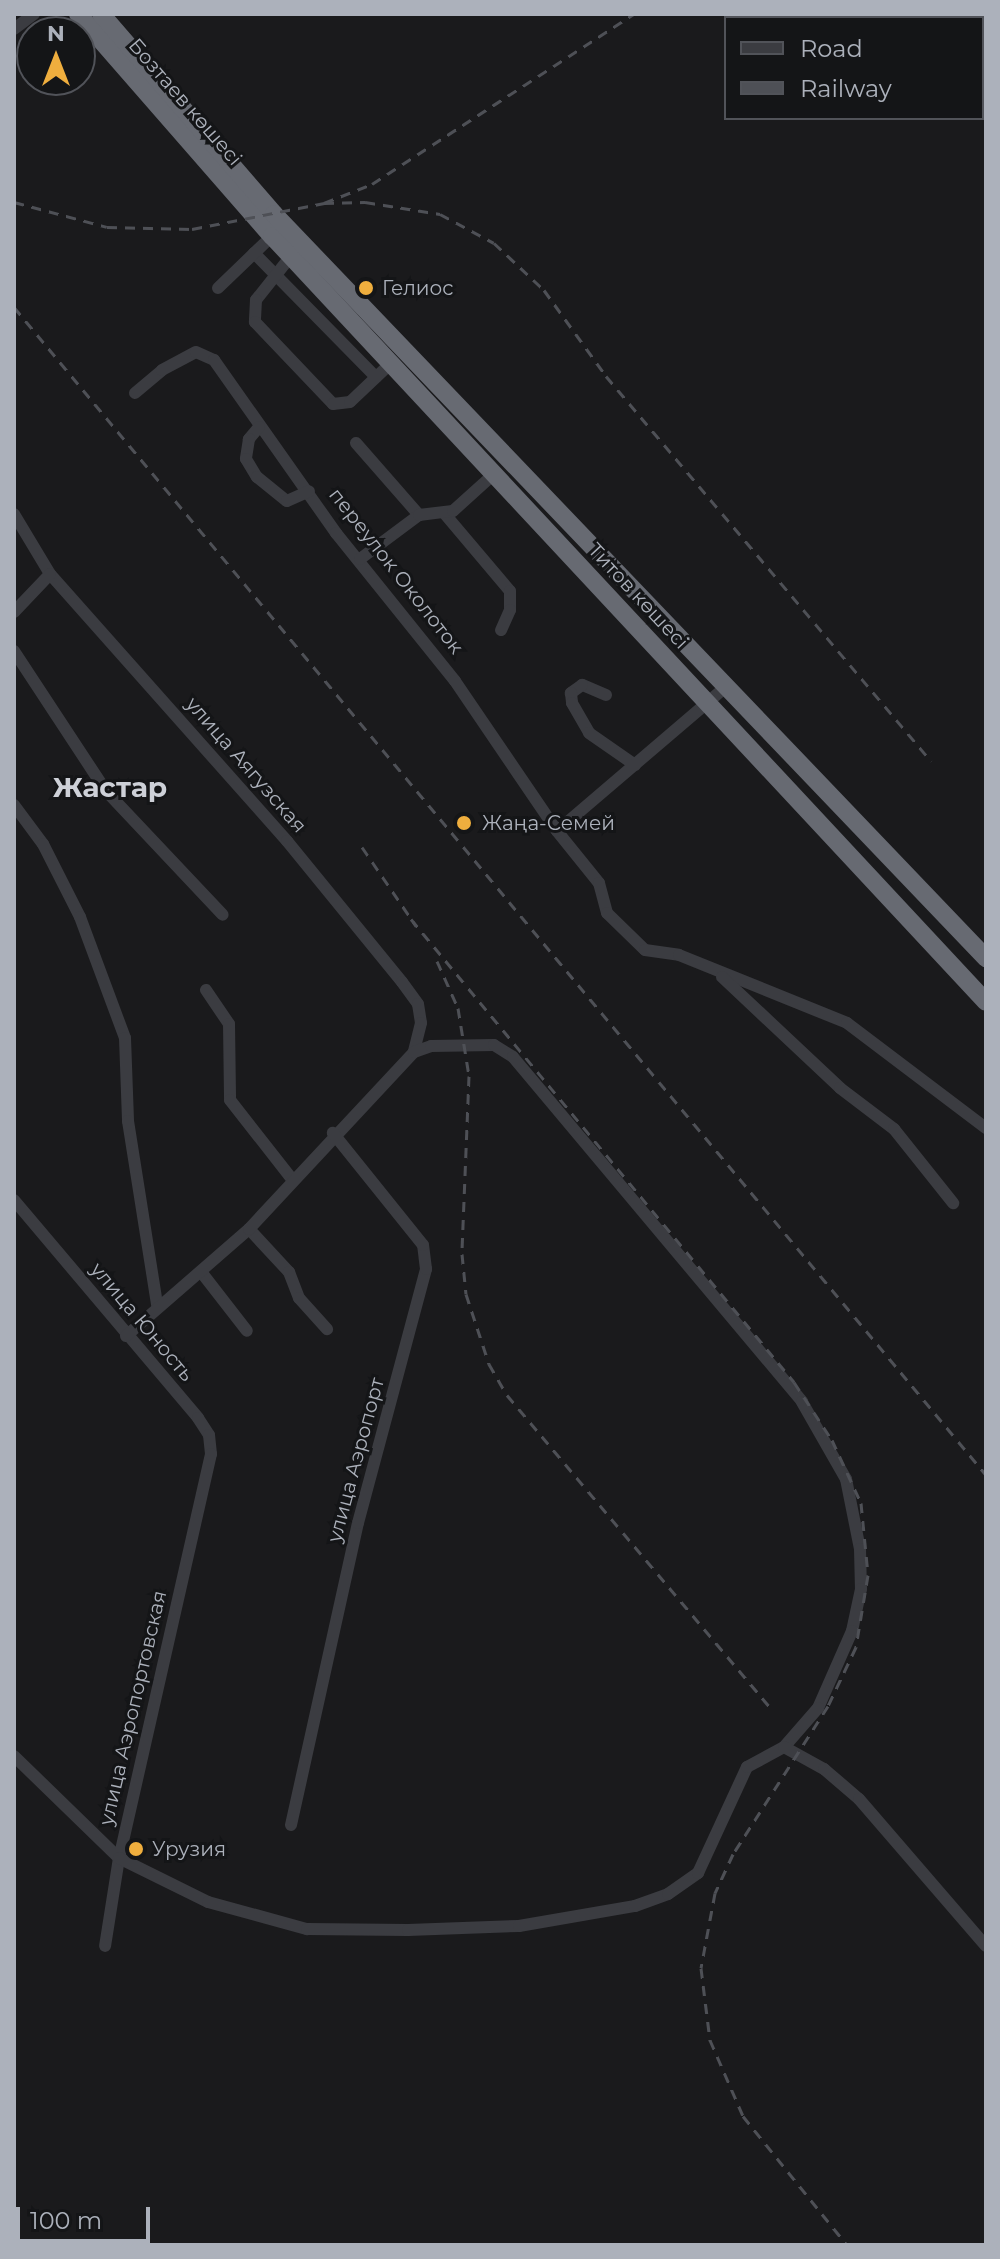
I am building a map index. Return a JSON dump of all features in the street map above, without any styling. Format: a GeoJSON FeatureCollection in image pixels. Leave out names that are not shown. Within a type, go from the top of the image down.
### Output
{"type":"FeatureCollection","features":[{"type":"Feature","properties":{"kind":"highway","name":"Бозтаев көшесі"},"geometry":{"type":"LineString","coordinates":[[78,14],[266,217]]}},
{"type":"Feature","properties":{"kind":"highway","name":"Бозтаев көшесі"},"geometry":{"type":"LineString","coordinates":[[101,14],[266,217]]}},
{"type":"Feature","properties":{"kind":"highway","name":"Титов көшесі"},"geometry":{"type":"LineString","coordinates":[[266,217],[272,236],[986,1002]]}},
{"type":"Feature","properties":{"kind":"highway","name":"Титов көшесі"},"geometry":{"type":"LineString","coordinates":[[266,217],[728,685],[986,958]]}},
{"type":"Feature","properties":{"kind":"street"},"geometry":{"type":"LineString","coordinates":[[14,29],[34,14]]}},
{"type":"Feature","properties":{"kind":"street"},"geometry":{"type":"LineString","coordinates":[[218,288],[272,236]]}},
{"type":"Feature","properties":{"kind":"street"},"geometry":{"type":"LineString","coordinates":[[254,253],[376,377]]}},
{"type":"Feature","properties":{"kind":"street"},"geometry":{"type":"LineString","coordinates":[[291,256],[252,308],[255,322],[333,404],[350,402],[390,364]]}},
{"type":"Feature","properties":{"kind":"street","name":"переулок Околоток"},"geometry":{"type":"LineString","coordinates":[[135,393],[162,370],[196,352],[207,355],[455,681],[557,831],[599,883],[607,913],[645,950],[679,955],[719,975]]}},
{"type":"Feature","properties":{"kind":"street"},"geometry":{"type":"LineString","coordinates":[[259,427],[249,439],[246,459],[257,477],[287,501],[309,491]]}},
{"type":"Feature","properties":{"kind":"street"},"geometry":{"type":"LineString","coordinates":[[356,443],[419,515]]}},
{"type":"Feature","properties":{"kind":"street"},"geometry":{"type":"LineString","coordinates":[[360,559],[419,515],[444,513],[494,474]]}},
{"type":"Feature","properties":{"kind":"street"},"geometry":{"type":"LineString","coordinates":[[444,513],[510,591],[510,610],[501,630]]}},
{"type":"Feature","properties":{"kind":"street","name":"улица Аягузская"},"geometry":{"type":"LineString","coordinates":[[14,514],[50,574],[287,841],[402,982],[418,1004],[421,1023],[414,1052]]}},
{"type":"Feature","properties":{"kind":"street"},"geometry":{"type":"LineString","coordinates":[[14,612],[50,574]]}},
{"type":"Feature","properties":{"kind":"street"},"geometry":{"type":"LineString","coordinates":[[14,651],[106,791],[223,915]]}},
{"type":"Feature","properties":{"kind":"street"},"geometry":{"type":"LineString","coordinates":[[606,695],[582,685],[571,693],[572,703],[589,733],[635,765]]}},
{"type":"Feature","properties":{"kind":"street"},"geometry":{"type":"LineString","coordinates":[[557,831],[728,685]]}},
{"type":"Feature","properties":{"kind":"street"},"geometry":{"type":"LineString","coordinates":[[14,805],[43,844],[80,917],[125,1038],[128,1121],[157,1305]]}},
{"type":"Feature","properties":{"kind":"street"},"geometry":{"type":"LineString","coordinates":[[719,975],[847,1023],[986,1128]]}},
{"type":"Feature","properties":{"kind":"street"},"geometry":{"type":"LineString","coordinates":[[719,975],[840,1088],[894,1129],[953,1203]]}},
{"type":"Feature","properties":{"kind":"street"},"geometry":{"type":"LineString","coordinates":[[206,990],[229,1024],[230,1100],[292,1179]]}},
{"type":"Feature","properties":{"kind":"street"},"geometry":{"type":"LineString","coordinates":[[14,1756],[119,1858],[208,1902],[307,1929],[533,1923],[635,1906],[668,1894],[698,1873],[747,1767],[784,1747],[818,1708],[852,1631],[861,1589],[860,1549],[846,1479],[802,1402],[513,1057],[494,1045],[431,1046],[414,1052],[333,1133],[249,1229],[202,1273],[157,1305],[126,1336]]}},
{"type":"Feature","properties":{"kind":"street","name":"улица Аэропорт"},"geometry":{"type":"LineString","coordinates":[[291,1825],[358,1523],[426,1269],[423,1245],[333,1133]]}},
{"type":"Feature","properties":{"kind":"street","name":"улица Юность"},"geometry":{"type":"LineString","coordinates":[[14,1200],[209,1435],[207,1481]]}},
{"type":"Feature","properties":{"kind":"street"},"geometry":{"type":"LineString","coordinates":[[249,1229],[289,1272],[299,1298],[327,1329]]}},
{"type":"Feature","properties":{"kind":"street"},"geometry":{"type":"LineString","coordinates":[[202,1273],[247,1331]]}},
{"type":"Feature","properties":{"kind":"street","name":"улица Аэропортовская"},"geometry":{"type":"LineString","coordinates":[[105,1946],[119,1858],[207,1481]]}},
{"type":"Feature","properties":{"kind":"street"},"geometry":{"type":"LineString","coordinates":[[784,1747],[824,1769],[859,1799],[986,1946]]}},
{"type":"Feature","properties":{"kind":"railway"},"geometry":{"type":"LineString","coordinates":[[14,202],[107,227],[192,229],[324,203],[372,184],[634,14]]}},
{"type":"Feature","properties":{"kind":"railway"},"geometry":{"type":"LineString","coordinates":[[324,203],[365,202],[440,214],[494,243],[544,290],[606,376],[931,761]]}},
{"type":"Feature","properties":{"kind":"railway"},"geometry":{"type":"LineString","coordinates":[[14,307],[986,1475]]}},
{"type":"Feature","properties":{"kind":"railway"},"geometry":{"type":"LineString","coordinates":[[362,847],[416,926]]}},
{"type":"Feature","properties":{"kind":"railway"},"geometry":{"type":"LineString","coordinates":[[411,919],[794,1382],[832,1440],[861,1503],[868,1575],[856,1647],[828,1706],[733,1854],[715,1893],[701,1968],[710,2040],[743,2116],[847,2245]]}},
{"type":"Feature","properties":{"kind":"railway"},"geometry":{"type":"LineString","coordinates":[[437,961],[458,1008],[469,1076],[462,1254],[466,1294],[489,1364],[507,1395],[769,1706]]}},
{"type":"Feature","properties":{"kind":"place","name":"Гелиос"},"geometry":{"type":"Point","coordinates":[366,288]}},
{"type":"Feature","properties":{"kind":"place","name":"Жаңа-Семей"},"geometry":{"type":"Point","coordinates":[464,823]}},
{"type":"Feature","properties":{"kind":"place","name":"Урузия"},"geometry":{"type":"Point","coordinates":[136,1849]}},
{"type":"Feature","properties":{"kind":"district","name":"Жастар"},"geometry":{"type":"Point","coordinates":[110,787]}}]}
